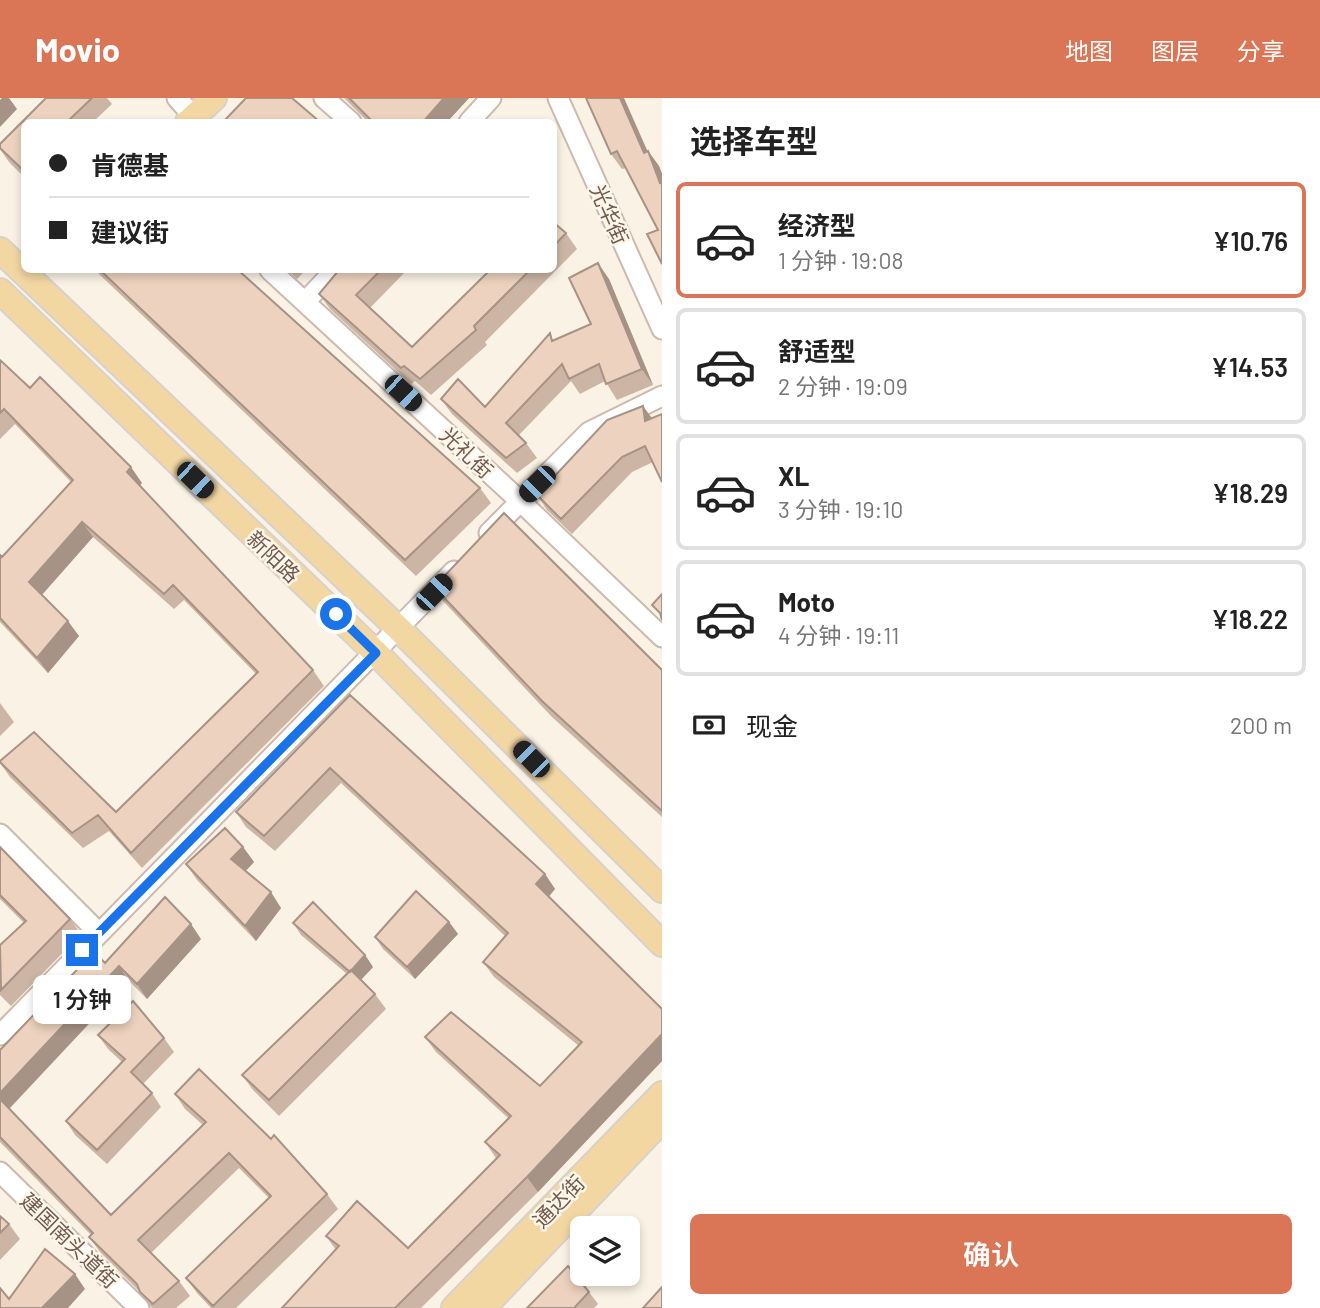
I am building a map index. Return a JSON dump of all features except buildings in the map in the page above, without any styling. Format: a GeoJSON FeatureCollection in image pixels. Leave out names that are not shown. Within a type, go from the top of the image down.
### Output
{"type":"FeatureCollection","features":[{"type":"Feature","properties":{"kind":"main road"},"geometry":{"type":"LineString","coordinates":[[192,119],[214,98]]}},
{"type":"Feature","properties":{"kind":"main road"},"geometry":{"type":"LineString","coordinates":[[5,306],[19,271]]}},
{"type":"Feature","properties":{"kind":"main road","name":"新阳路"},"geometry":{"type":"LineString","coordinates":[[21,273],[399,629],[662,890]]}},
{"type":"Feature","properties":{"kind":"main road","name":"新阳路"},"geometry":{"type":"LineString","coordinates":[[5,306],[376,653],[662,944]]}},
{"type":"Feature","properties":{"kind":"main road","name":"通达街"},"geometry":{"type":"LineString","coordinates":[[454,1308],[662,1094]]}},
{"type":"Feature","properties":{"kind":"main road","name":"通达街"},"geometry":{"type":"LineString","coordinates":[[483,1308],[662,1120]]}},
{"type":"Feature","properties":{"kind":"street"},"geometry":{"type":"LineString","coordinates":[[177,98],[190,119]]}},
{"type":"Feature","properties":{"kind":"street"},"geometry":{"type":"LineString","coordinates":[[324,98],[348,119]]}},
{"type":"Feature","properties":{"kind":"street"},"geometry":{"type":"LineString","coordinates":[[471,119],[491,98]]}},
{"type":"Feature","properties":{"kind":"street","name":"光华街"},"geometry":{"type":"LineString","coordinates":[[558,98],[662,329]]}},
{"type":"Feature","properties":{"kind":"street","name":"光礼街"},"geometry":{"type":"LineString","coordinates":[[273,273],[520,501],[662,637]]}},
{"type":"Feature","properties":{"kind":"street"},"geometry":{"type":"LineString","coordinates":[[305,302],[332,273]]}},
{"type":"Feature","properties":{"kind":"street"},"geometry":{"type":"LineString","coordinates":[[0,1035],[589,432],[662,397]]}},
{"type":"Feature","properties":{"kind":"street"},"geometry":{"type":"LineString","coordinates":[[0,834],[99,933]]}},
{"type":"Feature","properties":{"kind":"street","name":"建国南头道街"},"geometry":{"type":"LineString","coordinates":[[0,1172],[139,1308]]}},
{"type":"Feature","properties":{"kind":"route"},"geometry":{"type":"LineString","coordinates":[[82,950],[376,653],[336,614]]}}]}
